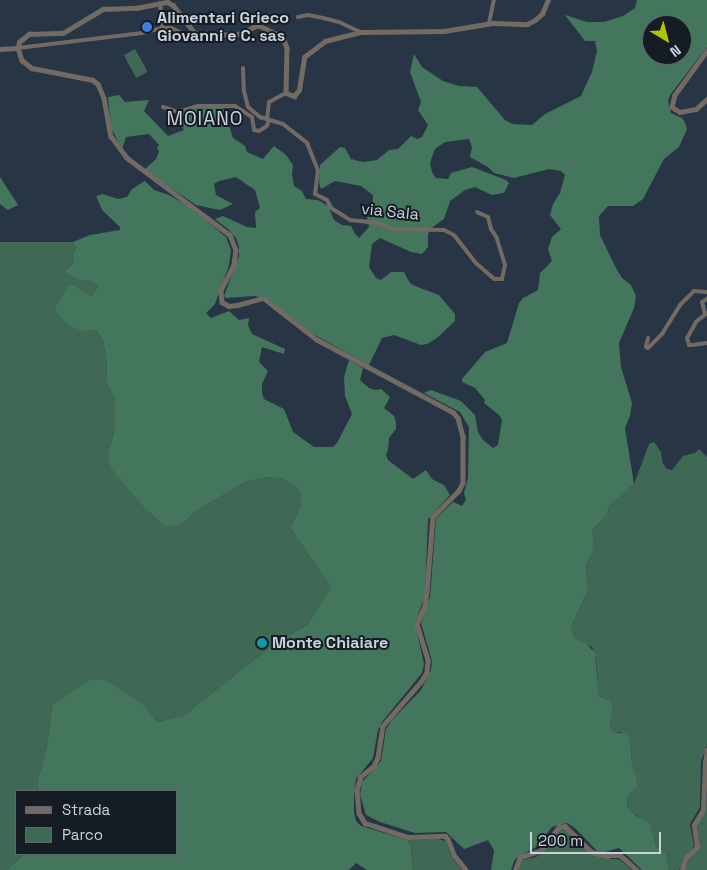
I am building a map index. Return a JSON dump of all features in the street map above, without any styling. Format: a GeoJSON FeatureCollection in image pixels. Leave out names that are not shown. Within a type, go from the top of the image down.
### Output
{"type":"FeatureCollection","features":[{"type":"Feature","properties":{"kind":"street"},"geometry":{"type":"LineString","coordinates":[[489,24],[494,0]]}},
{"type":"Feature","properties":{"kind":"street"},"geometry":{"type":"LineString","coordinates":[[163,108],[178,112],[198,106],[235,106],[252,117],[254,130],[259,131],[264,129],[268,120],[269,102],[286,93],[294,96],[299,90],[302,62],[308,53],[325,41],[360,32],[444,31],[489,24],[522,24],[532,22],[542,14],[548,0]]}},
{"type":"Feature","properties":{"kind":"street"},"geometry":{"type":"LineString","coordinates":[[160,3],[162,28]]}},
{"type":"Feature","properties":{"kind":"street"},"geometry":{"type":"LineString","coordinates":[[286,93],[287,48],[283,37],[262,27],[254,27],[236,35],[220,36],[195,33],[173,5],[160,3],[130,8],[102,8],[62,33],[29,34],[19,42],[18,48],[22,60],[32,68],[93,80],[98,84],[104,98],[111,136],[126,157],[230,234],[236,250],[234,265],[220,291],[222,302],[229,306],[265,300],[316,339],[453,412],[458,418],[463,437],[462,483],[459,491],[433,517],[428,592],[425,606],[417,624],[428,660],[427,672],[422,681],[382,726],[378,758],[374,766],[362,777],[357,790],[359,813],[365,823],[408,837],[444,836],[448,839],[454,854],[466,870]]}},
{"type":"Feature","properties":{"kind":"street"},"geometry":{"type":"LineString","coordinates":[[298,17],[308,15],[331,20],[360,32]]}},
{"type":"Feature","properties":{"kind":"street"},"geometry":{"type":"LineString","coordinates":[[0,49],[142,33],[162,28],[171,28],[186,34]]}},
{"type":"Feature","properties":{"kind":"street"},"geometry":{"type":"LineString","coordinates":[[707,51],[675,95],[672,107],[680,112],[696,109],[707,99]]}},
{"type":"Feature","properties":{"kind":"street"},"geometry":{"type":"LineString","coordinates":[[243,68],[244,91],[248,108],[260,117],[268,120]]}},
{"type":"Feature","properties":{"kind":"street","name":"via Sala"},"geometry":{"type":"LineString","coordinates":[[268,120],[291,129],[311,148],[318,170],[315,194],[327,200],[331,208],[354,221],[377,223],[393,229],[444,230],[454,235],[494,280],[500,280],[505,274],[500,246],[491,229],[488,217],[477,212]]}},
{"type":"Feature","properties":{"kind":"street"},"geometry":{"type":"LineString","coordinates":[[648,338],[646,347],[648,348],[668,326],[684,301],[694,291],[707,292]]}},
{"type":"Feature","properties":{"kind":"street"},"geometry":{"type":"LineString","coordinates":[[707,299],[702,302],[706,314],[690,331],[687,342],[692,346],[707,343]]}},
{"type":"Feature","properties":{"kind":"street"},"geometry":{"type":"LineString","coordinates":[[682,870],[686,858],[697,847],[694,825],[703,810],[704,762],[707,750]]}},
{"type":"Feature","properties":{"kind":"street"},"geometry":{"type":"LineString","coordinates":[[515,870],[520,858],[540,851],[558,827],[565,826],[592,852],[607,856],[620,856],[637,870]]}},
{"type":"Feature","properties":{"kind":"green space"},"geometry":{"type":"Polygon","coordinates":[[[637,0],[707,0],[707,47],[670,95],[668,101],[671,113],[682,118],[687,129],[679,147],[664,159],[643,199],[633,206],[608,206],[599,216],[600,235],[616,268],[622,278],[631,285],[636,296],[634,308],[619,343],[621,367],[632,403],[630,416],[625,428],[634,484],[610,505],[606,516],[592,530],[594,548],[586,566],[588,590],[571,627],[575,639],[586,643],[595,653],[599,696],[611,701],[613,707],[610,727],[614,732],[626,734],[630,739],[637,787],[628,795],[627,807],[637,816],[648,822],[656,846],[666,853],[669,870],[642,870],[619,848],[602,853],[597,851],[575,828],[567,823],[552,827],[536,847],[515,859],[511,870],[491,870],[494,850],[488,840],[464,849],[446,832],[415,833],[380,822],[366,815],[360,795],[362,782],[381,761],[386,729],[392,720],[421,690],[431,670],[432,661],[421,623],[430,597],[436,518],[453,502],[462,506],[466,500],[464,493],[468,478],[469,427],[460,412],[424,393],[431,390],[461,401],[475,415],[478,432],[483,440],[493,448],[498,445],[502,420],[499,415],[484,403],[485,400],[475,388],[462,382],[462,379],[485,352],[507,343],[519,303],[523,298],[538,290],[540,273],[552,261],[548,249],[552,237],[561,229],[550,215],[553,204],[560,193],[565,175],[561,171],[549,169],[514,178],[494,173],[488,167],[470,157],[472,147],[469,139],[445,142],[435,149],[430,163],[436,178],[448,179],[451,173],[472,167],[506,180],[509,183],[504,193],[492,195],[475,187],[465,190],[450,201],[444,219],[430,229],[428,247],[422,254],[411,252],[380,238],[372,244],[369,267],[376,278],[381,280],[391,272],[404,272],[410,283],[439,295],[455,314],[455,321],[437,338],[427,344],[421,345],[394,335],[382,338],[369,365],[311,333],[268,299],[255,296],[226,298],[224,296],[239,256],[239,247],[236,238],[215,219],[223,216],[247,227],[256,228],[255,212],[260,208],[255,190],[236,177],[219,181],[214,184],[216,195],[233,204],[220,210],[196,205],[144,170],[156,159],[159,151],[157,148],[159,145],[149,134],[126,137],[122,149],[111,128],[108,97],[119,95],[125,102],[149,100],[144,111],[168,136],[184,130],[176,116],[191,107],[223,107],[233,138],[245,146],[247,152],[263,159],[274,146],[286,155],[293,165],[294,186],[302,191],[306,199],[318,200],[328,206],[334,220],[342,225],[351,226],[359,238],[369,227],[367,218],[372,211],[373,195],[361,186],[335,181],[321,189],[319,183],[320,165],[340,147],[345,148],[351,159],[363,162],[377,160],[389,150],[398,149],[411,136],[417,139],[422,137],[428,125],[418,110],[421,102],[410,72],[414,54],[422,67],[443,81],[459,86],[477,87],[505,120],[512,124],[532,125],[545,114],[581,96],[592,72],[597,51],[595,41],[585,41],[565,15],[587,22],[604,22],[623,16],[635,8],[637,0]]]}},
{"type":"Feature","properties":{"kind":"green space"},"geometry":{"type":"Polygon","coordinates":[[[135,49],[148,72],[136,78],[124,55],[135,49]]]}},
{"type":"Feature","properties":{"kind":"green space"},"geometry":{"type":"Polygon","coordinates":[[[0,177],[18,205],[8,210],[0,204],[0,177]]]}},
{"type":"Feature","properties":{"kind":"green space"},"geometry":{"type":"Polygon","coordinates":[[[145,181],[154,190],[169,195],[191,208],[226,237],[231,250],[229,265],[215,304],[206,313],[211,318],[229,311],[239,320],[249,318],[248,325],[252,334],[285,349],[284,354],[262,347],[259,362],[268,371],[262,384],[264,399],[284,409],[293,432],[314,447],[333,447],[337,443],[352,414],[345,396],[344,377],[349,360],[363,368],[360,380],[369,388],[381,389],[390,397],[384,408],[394,416],[396,429],[389,438],[386,455],[388,460],[413,479],[426,470],[432,479],[444,485],[450,495],[428,519],[425,596],[415,623],[424,664],[422,673],[382,722],[378,730],[373,758],[356,779],[354,795],[356,821],[361,826],[408,840],[411,848],[413,870],[367,870],[356,863],[349,870],[6,870],[24,855],[178,855],[178,790],[38,790],[37,782],[47,747],[52,706],[90,680],[105,680],[145,706],[157,722],[183,716],[274,644],[308,624],[331,587],[290,528],[301,505],[301,492],[292,484],[282,479],[270,477],[247,481],[196,511],[178,525],[165,526],[144,507],[114,472],[109,463],[108,453],[115,429],[115,399],[106,383],[107,364],[103,340],[96,330],[85,332],[68,325],[56,311],[56,305],[69,285],[76,286],[92,296],[98,285],[91,281],[79,280],[66,272],[74,262],[73,256],[76,246],[73,242],[90,235],[120,230],[120,227],[102,210],[96,196],[103,194],[118,199],[127,197],[132,189],[145,181]]]}},
{"type":"Feature","properties":{"kind":"green space"},"geometry":{"type":"Polygon","coordinates":[[[0,242],[73,242],[76,245],[73,256],[74,262],[67,269],[79,280],[91,281],[98,285],[92,296],[76,286],[67,289],[56,305],[85,332],[96,330],[103,340],[107,364],[106,383],[115,399],[115,429],[108,453],[188,519],[196,511],[247,481],[270,477],[282,479],[292,484],[301,492],[301,505],[290,528],[331,587],[308,624],[274,644],[183,716],[157,722],[145,706],[52,706],[47,747],[37,782],[38,790],[15,790],[15,855],[24,855],[6,870],[0,870],[0,242]]]}},
{"type":"Feature","properties":{"kind":"green space"},"geometry":{"type":"Polygon","coordinates":[[[654,442],[661,452],[663,464],[667,469],[672,470],[683,456],[695,453],[699,449],[707,457],[707,746],[701,761],[700,807],[690,824],[694,846],[679,870],[669,870],[666,853],[656,846],[651,827],[627,807],[628,795],[636,775],[632,763],[630,739],[620,732],[614,732],[610,727],[613,707],[611,701],[599,696],[596,659],[592,647],[575,639],[571,627],[588,590],[586,566],[594,548],[592,530],[606,516],[610,505],[634,484],[649,444],[654,442]]]}},
{"type":"Feature","properties":{"kind":"green space"},"geometry":{"type":"Polygon","coordinates":[[[707,783],[707,870],[685,870],[689,860],[700,847],[697,825],[706,810],[707,783]]]}},
{"type":"Feature","properties":{"kind":"green space"},"geometry":{"type":"Polygon","coordinates":[[[565,829],[591,854],[607,859],[619,859],[632,870],[518,870],[522,860],[536,857],[542,853],[560,830],[565,829]]]}},
{"type":"Feature","properties":{"kind":"green space"},"geometry":{"type":"Polygon","coordinates":[[[437,839],[446,841],[451,856],[462,870],[413,870],[411,848],[408,840],[437,839]]]}},
{"type":"Feature","properties":{"kind":"place","name":"Alimentari Grieco Giovanni e C. sas"},"geometry":{"type":"Point","coordinates":[147,27]}},
{"type":"Feature","properties":{"kind":"place","name":"Monte Chiaiare"},"geometry":{"type":"Point","coordinates":[262,643]}},
{"type":"Feature","properties":{"kind":"district","name":"MOIANO"},"geometry":{"type":"Point","coordinates":[205,119]}}]}
